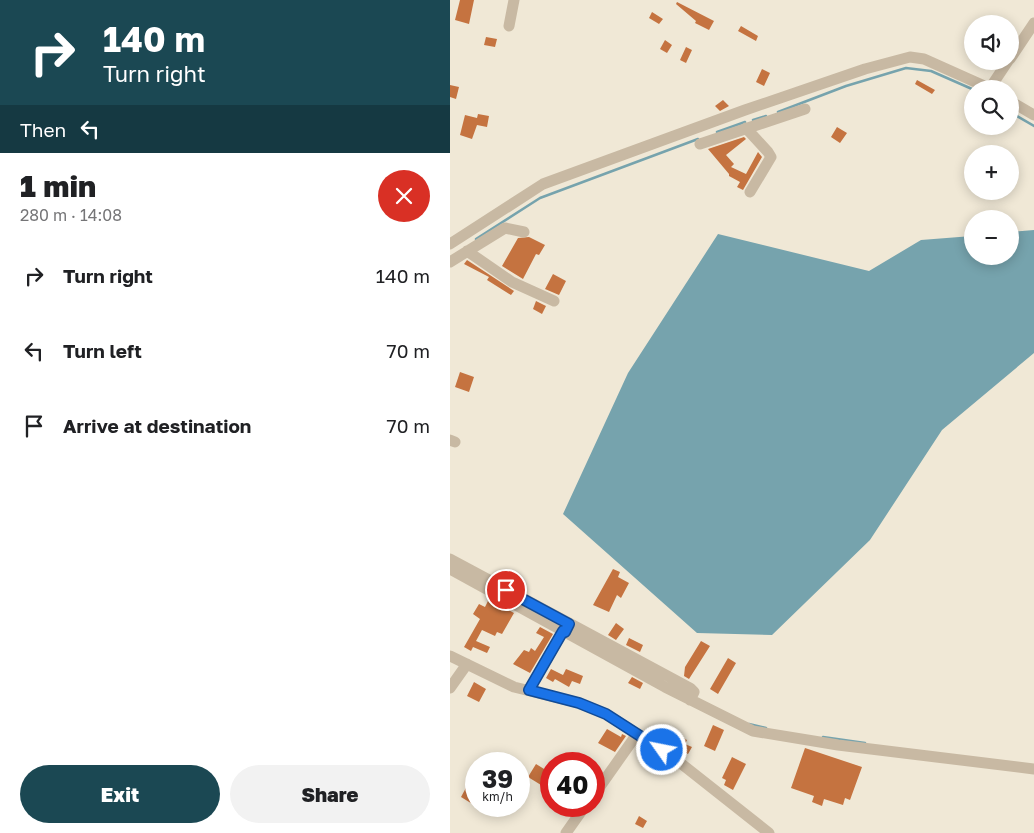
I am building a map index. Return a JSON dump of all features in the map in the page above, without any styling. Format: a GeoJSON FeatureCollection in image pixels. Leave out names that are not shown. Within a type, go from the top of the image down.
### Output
{"type":"FeatureCollection","features":[{"type":"Feature","properties":{"kind":"street"},"geometry":{"type":"LineString","coordinates":[[509,26],[514,0]]}},
{"type":"Feature","properties":{"kind":"street"},"geometry":{"type":"LineString","coordinates":[[1019,45],[1034,23]]}},
{"type":"Feature","properties":{"kind":"street"},"geometry":{"type":"LineString","coordinates":[[450,244],[543,184],[745,110],[910,57],[924,59],[970,80]]}},
{"type":"Feature","properties":{"kind":"street"},"geometry":{"type":"LineString","coordinates":[[1019,106],[1034,115]]}},
{"type":"Feature","properties":{"kind":"street"},"geometry":{"type":"LineString","coordinates":[[700,144],[804,109]]}},
{"type":"Feature","properties":{"kind":"street"},"geometry":{"type":"LineString","coordinates":[[745,110],[748,128],[771,157],[750,192]]}},
{"type":"Feature","properties":{"kind":"street"},"geometry":{"type":"LineString","coordinates":[[450,262],[506,228],[524,232]]}},
{"type":"Feature","properties":{"kind":"street"},"geometry":{"type":"LineString","coordinates":[[467,251],[512,282],[554,301]]}},
{"type":"Feature","properties":{"kind":"street"},"geometry":{"type":"LineString","coordinates":[[450,559],[566,629],[690,700],[753,731],[838,746],[1034,769]]}},
{"type":"Feature","properties":{"kind":"street"},"geometry":{"type":"LineString","coordinates":[[452,574],[566,629]]}},
{"type":"Feature","properties":{"kind":"street"},"geometry":{"type":"LineString","coordinates":[[529,690],[566,629]]}},
{"type":"Feature","properties":{"kind":"street"},"geometry":{"type":"LineString","coordinates":[[450,656],[514,687],[579,703],[606,714],[674,758],[769,833]]}},
{"type":"Feature","properties":{"kind":"street"},"geometry":{"type":"LineString","coordinates":[[450,688],[466,664]]}},
{"type":"Feature","properties":{"kind":"street"},"geometry":{"type":"LineString","coordinates":[[605,779],[637,734]]}},
{"type":"Feature","properties":{"kind":"street"},"geometry":{"type":"LineString","coordinates":[[566,833],[577,817]]}},
{"type":"Feature","properties":{"kind":"water"},"geometry":{"type":"Polygon","coordinates":[[[1034,230],[1034,353],[942,430],[870,540],[772,635],[697,633],[563,514],[628,373],[718,234],[869,271],[921,240],[964,237],[964,265],[1019,265],[1019,231],[1034,230]]]}},
{"type":"Feature","properties":{"kind":"building"},"geometry":{"type":"Polygon","coordinates":[[[460,0],[474,0],[469,24],[455,20],[460,0]]]}},
{"type":"Feature","properties":{"kind":"building"},"geometry":{"type":"Polygon","coordinates":[[[677,2],[714,21],[709,30],[695,23],[696,21],[676,4],[677,2]]]}},
{"type":"Feature","properties":{"kind":"building"},"geometry":{"type":"Polygon","coordinates":[[[652,12],[663,19],[659,24],[649,18],[652,12]]]}},
{"type":"Feature","properties":{"kind":"building"},"geometry":{"type":"Polygon","coordinates":[[[741,26],[758,36],[756,41],[738,31],[741,26]]]}},
{"type":"Feature","properties":{"kind":"building"},"geometry":{"type":"Polygon","coordinates":[[[486,37],[497,39],[495,47],[484,45],[486,37]]]}},
{"type":"Feature","properties":{"kind":"building"},"geometry":{"type":"Polygon","coordinates":[[[665,40],[672,45],[667,53],[660,49],[665,40]]]}},
{"type":"Feature","properties":{"kind":"building"},"geometry":{"type":"Polygon","coordinates":[[[686,47],[692,50],[686,63],[680,60],[686,47]]]}},
{"type":"Feature","properties":{"kind":"building"},"geometry":{"type":"Polygon","coordinates":[[[762,69],[770,73],[764,86],[756,82],[762,69]]]}},
{"type":"Feature","properties":{"kind":"building"},"geometry":{"type":"Polygon","coordinates":[[[917,80],[935,90],[932,94],[915,84],[917,80]]]}},
{"type":"Feature","properties":{"kind":"building"},"geometry":{"type":"Polygon","coordinates":[[[450,85],[459,87],[456,99],[450,97],[450,85]]]}},
{"type":"Feature","properties":{"kind":"building"},"geometry":{"type":"Polygon","coordinates":[[[723,100],[729,106],[720,111],[715,106],[723,100]]]}},
{"type":"Feature","properties":{"kind":"building"},"geometry":{"type":"Polygon","coordinates":[[[478,114],[489,116],[487,127],[477,125],[472,139],[460,135],[465,115],[477,118],[478,114]]]}},
{"type":"Feature","properties":{"kind":"building"},"geometry":{"type":"Polygon","coordinates":[[[837,127],[847,133],[840,143],[831,137],[837,127]]]}},
{"type":"Feature","properties":{"kind":"building"},"geometry":{"type":"Polygon","coordinates":[[[744,137],[746,139],[726,155],[734,164],[731,167],[746,174],[758,152],[762,157],[743,190],[737,187],[740,182],[729,176],[708,149],[744,137]]]}},
{"type":"Feature","properties":{"kind":"building"},"geometry":{"type":"Polygon","coordinates":[[[529,237],[545,245],[539,255],[536,254],[523,279],[502,266],[518,238],[529,237]]]}},
{"type":"Feature","properties":{"kind":"building"},"geometry":{"type":"Polygon","coordinates":[[[467,260],[514,291],[511,295],[487,280],[489,277],[464,264],[467,260]]]}},
{"type":"Feature","properties":{"kind":"building"},"geometry":{"type":"Polygon","coordinates":[[[553,274],[566,281],[559,295],[545,289],[553,274]]]}},
{"type":"Feature","properties":{"kind":"building"},"geometry":{"type":"Polygon","coordinates":[[[536,301],[546,306],[542,314],[533,309],[536,301]]]}},
{"type":"Feature","properties":{"kind":"building"},"geometry":{"type":"Polygon","coordinates":[[[460,372],[474,377],[469,392],[455,387],[460,372]]]}},
{"type":"Feature","properties":{"kind":"building"},"geometry":{"type":"Polygon","coordinates":[[[613,569],[620,572],[618,577],[629,583],[621,598],[617,595],[609,612],[593,605],[613,569]]]}},
{"type":"Feature","properties":{"kind":"building"},"geometry":{"type":"Polygon","coordinates":[[[489,599],[514,613],[502,634],[497,632],[495,636],[482,630],[476,641],[490,647],[487,653],[473,647],[471,651],[464,647],[480,619],[473,614],[479,604],[485,607],[489,599]]]}},
{"type":"Feature","properties":{"kind":"building"},"geometry":{"type":"Polygon","coordinates":[[[616,623],[624,629],[616,640],[608,635],[616,623]]]}},
{"type":"Feature","properties":{"kind":"building"},"geometry":{"type":"Polygon","coordinates":[[[540,627],[553,634],[530,673],[513,664],[524,650],[529,652],[531,648],[535,651],[544,637],[536,633],[540,627]]]}},
{"type":"Feature","properties":{"kind":"building"},"geometry":{"type":"Polygon","coordinates":[[[629,638],[643,645],[640,652],[626,645],[629,638]]]}},
{"type":"Feature","properties":{"kind":"building"},"geometry":{"type":"Polygon","coordinates":[[[701,641],[710,646],[689,679],[684,676],[685,667],[701,641]]]}},
{"type":"Feature","properties":{"kind":"building"},"geometry":{"type":"Polygon","coordinates":[[[728,658],[736,663],[718,694],[710,689],[728,658]]]}},
{"type":"Feature","properties":{"kind":"building"},"geometry":{"type":"Polygon","coordinates":[[[551,669],[563,675],[566,669],[583,676],[580,684],[572,681],[569,687],[555,679],[553,682],[546,678],[551,669]]]}},
{"type":"Feature","properties":{"kind":"building"},"geometry":{"type":"Polygon","coordinates":[[[632,677],[643,683],[640,689],[628,683],[632,677]]]}},
{"type":"Feature","properties":{"kind":"building"},"geometry":{"type":"Polygon","coordinates":[[[474,682],[486,689],[479,702],[467,696],[474,682]]]}},
{"type":"Feature","properties":{"kind":"building"},"geometry":{"type":"Polygon","coordinates":[[[713,725],[724,730],[715,751],[704,746],[713,725]]]}},
{"type":"Feature","properties":{"kind":"building"},"geometry":{"type":"Polygon","coordinates":[[[607,729],[621,737],[622,734],[626,736],[615,752],[598,743],[607,729]]]}},
{"type":"Feature","properties":{"kind":"building"},"geometry":{"type":"Polygon","coordinates":[[[681,737],[687,740],[685,744],[692,747],[688,754],[676,748],[681,737]]]}},
{"type":"Feature","properties":{"kind":"building"},"geometry":{"type":"Polygon","coordinates":[[[805,748],[862,767],[850,800],[845,798],[843,805],[824,799],[822,806],[812,802],[814,796],[791,788],[805,748]]]}},
{"type":"Feature","properties":{"kind":"building"},"geometry":{"type":"Polygon","coordinates":[[[732,757],[746,764],[733,790],[724,785],[726,780],[722,778],[732,757]]]}},
{"type":"Feature","properties":{"kind":"building"},"geometry":{"type":"Polygon","coordinates":[[[536,764],[540,766],[540,784],[530,778],[530,774],[536,764]]]}},
{"type":"Feature","properties":{"kind":"building"},"geometry":{"type":"Polygon","coordinates":[[[465,790],[465,799],[461,797],[465,790]]]}},
{"type":"Feature","properties":{"kind":"building"},"geometry":{"type":"Polygon","coordinates":[[[639,816],[647,821],[643,828],[635,824],[639,816]]]}},
{"type":"Feature","properties":{"kind":"waterway"},"geometry":{"type":"LineString","coordinates":[[778,112],[846,86],[906,68],[931,71],[964,85]]}},
{"type":"Feature","properties":{"kind":"waterway"},"geometry":{"type":"LineString","coordinates":[[753,120],[766,116]]}},
{"type":"Feature","properties":{"kind":"waterway"},"geometry":{"type":"LineString","coordinates":[[1019,117],[1034,126]]}},
{"type":"Feature","properties":{"kind":"waterway"},"geometry":{"type":"LineString","coordinates":[[717,132],[745,122]]}},
{"type":"Feature","properties":{"kind":"waterway"},"geometry":{"type":"LineString","coordinates":[[476,239],[540,198],[698,139]]}},
{"type":"Feature","properties":{"kind":"waterway"},"geometry":{"type":"LineString","coordinates":[[749,724],[766,728]]}},
{"type":"Feature","properties":{"kind":"waterway"},"geometry":{"type":"LineString","coordinates":[[823,737],[865,743]]}},
{"type":"Feature","properties":{"kind":"route"},"geometry":{"type":"LineString","coordinates":[[506,590],[569,624],[565,632],[563,631],[529,690],[579,703],[606,714],[662,750]]}}]}
